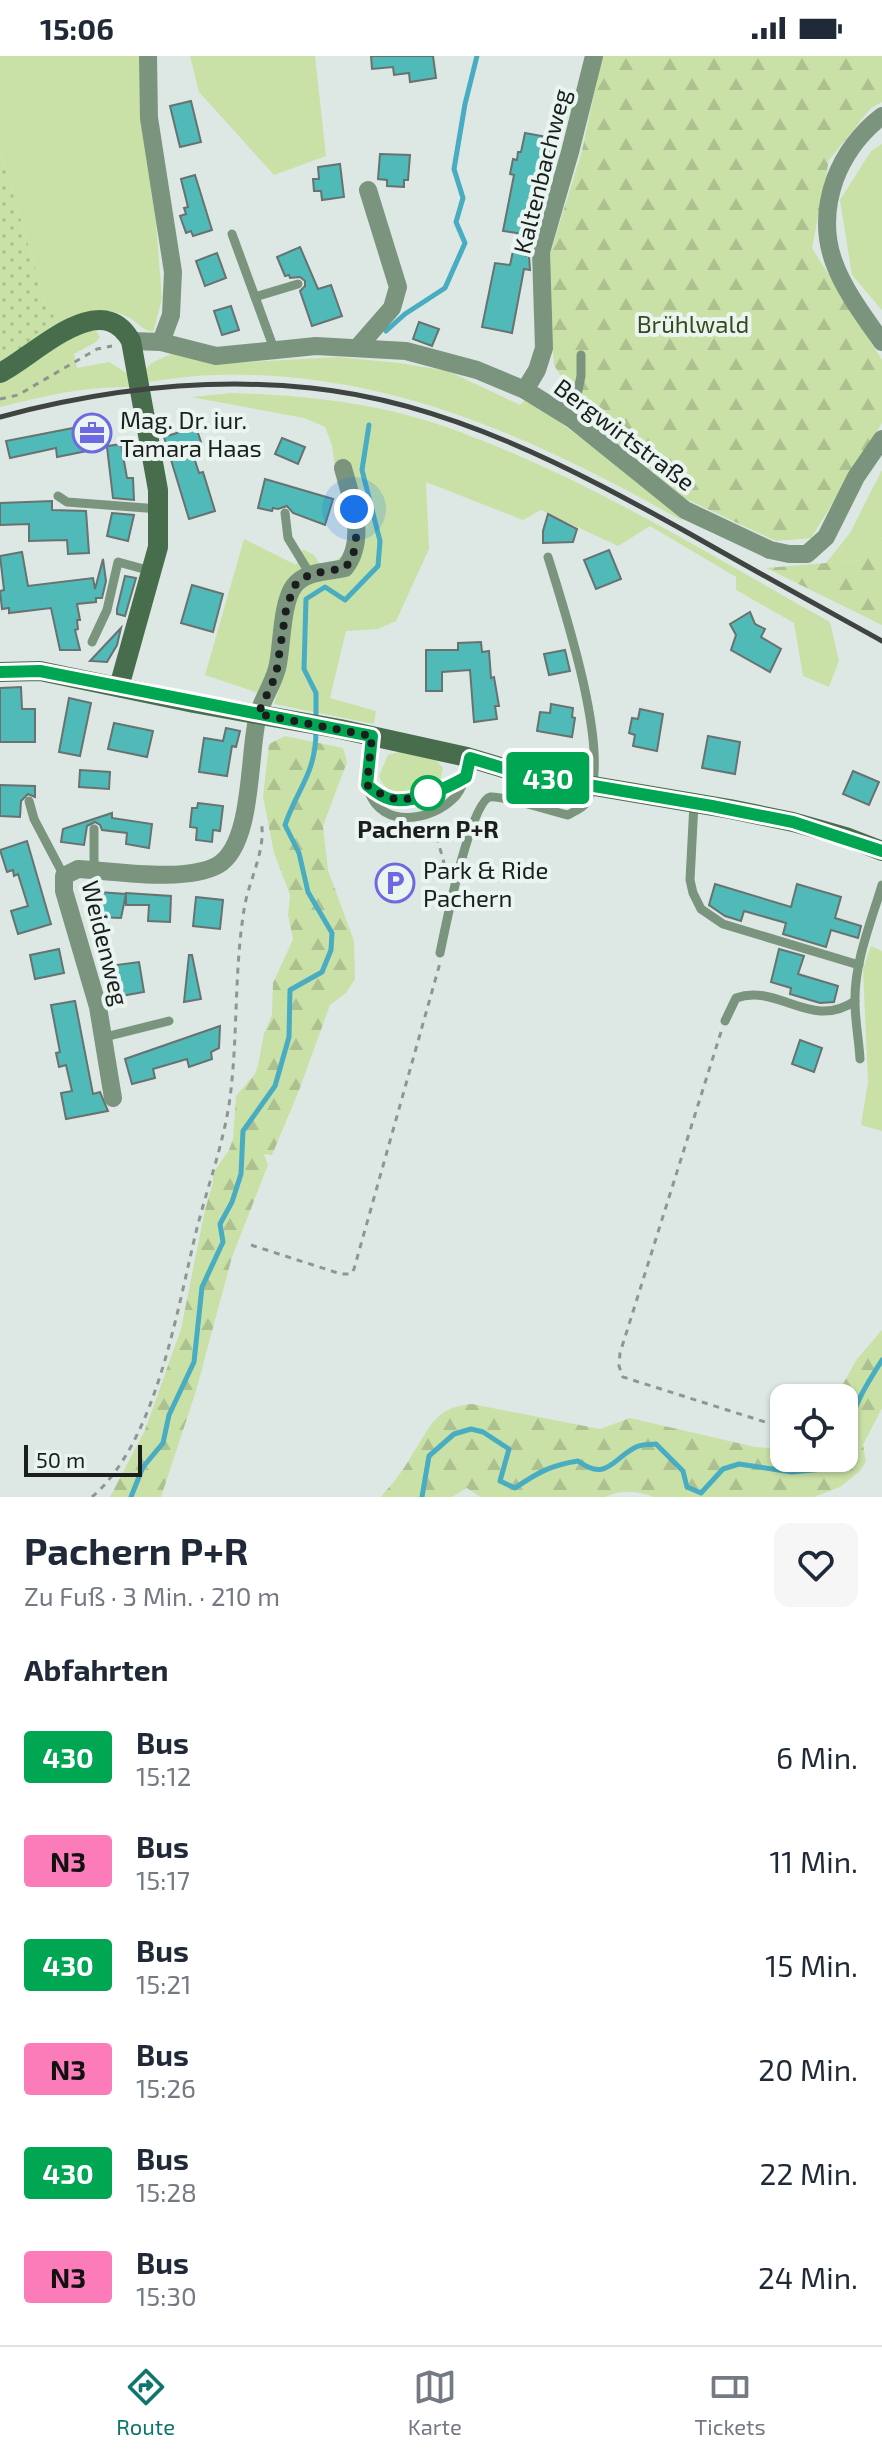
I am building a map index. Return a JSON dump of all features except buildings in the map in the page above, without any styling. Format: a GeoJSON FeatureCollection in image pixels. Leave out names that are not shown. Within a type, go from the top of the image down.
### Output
{"type":"FeatureCollection","features":[{"type":"Feature","properties":{"kind":"main road"},"geometry":{"type":"LineString","coordinates":[[0,373],[64,332],[90,320],[113,324],[122,329],[131,341],[159,509],[158,547],[119,687]]}},
{"type":"Feature","properties":{"kind":"main road"},"geometry":{"type":"LineString","coordinates":[[0,672],[40,671],[340,729],[468,767],[593,785],[793,822],[882,851]]}},
{"type":"Feature","properties":{"kind":"street"},"geometry":{"type":"LineString","coordinates":[[148,56],[149,118],[173,272],[171,315],[161,342]]}},
{"type":"Feature","properties":{"kind":"street","name":"Kaltenbachweg"},"geometry":{"type":"LineString","coordinates":[[525,390],[537,370],[544,348],[541,252],[594,56]]}},
{"type":"Feature","properties":{"kind":"street"},"geometry":{"type":"LineString","coordinates":[[882,116],[862,131],[841,163],[829,197],[826,234],[836,268],[853,301],[882,342]]}},
{"type":"Feature","properties":{"kind":"street"},"geometry":{"type":"LineString","coordinates":[[358,347],[392,308],[398,287],[368,190]]}},
{"type":"Feature","properties":{"kind":"street","name":"Bergwirtstraße"},"geometry":{"type":"LineString","coordinates":[[131,341],[161,342],[216,356],[274,349],[358,347],[406,351],[477,370],[525,390],[572,419],[685,510],[770,550],[789,554],[807,554],[826,537],[856,477],[882,439]]}},
{"type":"Feature","properties":{"kind":"street"},"geometry":{"type":"LineString","coordinates":[[310,574],[345,568],[355,556],[354,509],[343,468]]}},
{"type":"Feature","properties":{"kind":"street","name":"Weidenweg"},"geometry":{"type":"LineString","coordinates":[[113,1098],[105,1037],[64,891],[64,876],[78,869],[190,875],[219,864],[236,846],[250,782],[258,714],[276,675],[286,610],[294,586],[310,574]]}},
{"type":"Feature","properties":{"kind":"lane"},"geometry":{"type":"LineString","coordinates":[[232,234],[274,349]]}},
{"type":"Feature","properties":{"kind":"lane"},"geometry":{"type":"LineString","coordinates":[[255,297],[298,284]]}},
{"type":"Feature","properties":{"kind":"lane"},"geometry":{"type":"LineString","coordinates":[[572,419],[581,376],[581,355]]}},
{"type":"Feature","properties":{"kind":"lane"},"geometry":{"type":"LineString","coordinates":[[58,496],[67,502],[159,509]]}},
{"type":"Feature","properties":{"kind":"lane"},"geometry":{"type":"LineString","coordinates":[[285,513],[291,547],[303,559],[310,574]]}},
{"type":"Feature","properties":{"kind":"lane"},"geometry":{"type":"LineString","coordinates":[[440,953],[474,817],[481,802],[494,797],[568,815],[584,804],[593,785],[592,717],[575,646],[548,557]]}},
{"type":"Feature","properties":{"kind":"lane"},"geometry":{"type":"LineString","coordinates":[[92,642],[107,610],[118,562],[151,571]]}},
{"type":"Feature","properties":{"kind":"lane"},"geometry":{"type":"LineString","coordinates":[[372,736],[367,785],[373,801],[380,809],[403,818],[423,816],[445,806],[456,797],[468,767]]}},
{"type":"Feature","properties":{"kind":"lane"},"geometry":{"type":"LineString","coordinates":[[367,785],[392,800],[406,800],[442,789],[468,767]]}},
{"type":"Feature","properties":{"kind":"lane"},"geometry":{"type":"LineString","coordinates":[[29,801],[34,819],[64,876]]}},
{"type":"Feature","properties":{"kind":"lane"},"geometry":{"type":"LineString","coordinates":[[694,803],[690,880],[701,909],[723,924],[859,965]]}},
{"type":"Feature","properties":{"kind":"lane"},"geometry":{"type":"LineString","coordinates":[[94,829],[94,870]]}},
{"type":"Feature","properties":{"kind":"lane"},"geometry":{"type":"LineString","coordinates":[[860,1059],[855,1001],[859,965],[882,885]]}},
{"type":"Feature","properties":{"kind":"lane"},"geometry":{"type":"LineString","coordinates":[[725,1021],[736,998],[751,993],[832,1012],[855,1001]]}},
{"type":"Feature","properties":{"kind":"lane"},"geometry":{"type":"LineString","coordinates":[[105,1037],[169,1021]]}},
{"type":"Feature","properties":{"kind":"path"},"geometry":{"type":"LineString","coordinates":[[0,399],[18,395],[97,349],[131,341]]}},
{"type":"Feature","properties":{"kind":"path"},"geometry":{"type":"LineString","coordinates":[[92,1497],[123,1460],[146,1413],[169,1342],[223,1135],[230,1099],[244,909],[260,847],[262,826],[259,812]]}},
{"type":"Feature","properties":{"kind":"path"},"geometry":{"type":"LineString","coordinates":[[403,818],[405,829],[458,825],[459,831],[436,834],[444,863]]}},
{"type":"Feature","properties":{"kind":"path"},"geometry":{"type":"LineString","coordinates":[[251,1245],[341,1274],[351,1274],[440,968],[440,953]]}},
{"type":"Feature","properties":{"kind":"path"},"geometry":{"type":"LineString","coordinates":[[725,1021],[620,1353],[619,1366],[623,1377],[770,1424]]}},
{"type":"Feature","properties":{"kind":"green space"},"geometry":{"type":"Polygon","coordinates":[[[0,56],[139,56],[162,299],[153,332],[126,316],[109,311],[92,312],[59,324],[46,304],[0,150],[0,56]]]}},
{"type":"Feature","properties":{"kind":"green space"},"geometry":{"type":"Polygon","coordinates":[[[190,56],[315,56],[326,156],[274,175],[199,92],[190,56]]]}},
{"type":"Feature","properties":{"kind":"green space","name":"Brühlwald"},"geometry":{"type":"Polygon","coordinates":[[[602,56],[882,56],[882,102],[871,108],[829,160],[812,248],[882,360],[882,423],[811,538],[776,541],[684,498],[589,421],[554,365],[546,267],[582,151],[602,56]]]}},
{"type":"Feature","properties":{"kind":"green space"},"geometry":{"type":"Polygon","coordinates":[[[882,144],[882,310],[852,275],[840,200],[871,151],[882,144]]]}},
{"type":"Feature","properties":{"kind":"green space"},"geometry":{"type":"Polygon","coordinates":[[[0,150],[46,304],[59,324],[0,363],[0,150]]]}},
{"type":"Feature","properties":{"kind":"green space"},"geometry":{"type":"Polygon","coordinates":[[[85,329],[97,332],[100,337],[74,354],[77,368],[109,362],[128,374],[131,387],[81,390],[0,407],[0,383],[85,329]]]}},
{"type":"Feature","properties":{"kind":"green space"},"geometry":{"type":"Polygon","coordinates":[[[171,354],[214,364],[337,357],[448,371],[520,405],[526,399],[545,411],[663,500],[683,521],[516,437],[401,397],[341,384],[280,376],[207,375],[143,382],[147,367],[171,354]]]}},
{"type":"Feature","properties":{"kind":"green space"},"geometry":{"type":"Polygon","coordinates":[[[232,393],[340,402],[420,419],[496,446],[594,491],[830,622],[839,661],[829,687],[803,676],[794,623],[736,590],[736,577],[650,526],[618,546],[541,510],[523,520],[426,482],[429,549],[396,621],[378,629],[346,631],[330,698],[376,711],[374,724],[274,704],[285,671],[274,666],[258,693],[205,675],[244,539],[296,565],[303,549],[314,555],[319,563],[331,565],[349,549],[349,523],[337,483],[332,445],[325,427],[304,418],[191,397],[232,393]]]}},
{"type":"Feature","properties":{"kind":"green space"},"geometry":{"type":"Polygon","coordinates":[[[882,470],[882,538],[862,560],[826,563],[850,533],[882,470]]]}},
{"type":"Feature","properties":{"kind":"green space"},"geometry":{"type":"Polygon","coordinates":[[[882,538],[882,625],[766,568],[862,560],[882,538]]]}},
{"type":"Feature","properties":{"kind":"green space"},"geometry":{"type":"Polygon","coordinates":[[[285,736],[343,748],[347,762],[323,826],[328,870],[354,941],[355,979],[346,993],[330,1005],[272,1155],[264,1154],[268,1165],[232,1257],[196,1391],[161,1497],[110,1497],[145,1430],[181,1329],[213,1173],[233,1139],[236,1096],[255,1074],[264,1034],[272,1015],[273,983],[293,939],[288,915],[290,895],[274,853],[263,797],[269,744],[285,736]]]}},
{"type":"Feature","properties":{"kind":"green space"},"geometry":{"type":"Polygon","coordinates":[[[399,752],[436,760],[443,768],[440,781],[406,793],[390,790],[379,776],[388,755],[399,752]]]}},
{"type":"Feature","properties":{"kind":"green space"},"geometry":{"type":"Polygon","coordinates":[[[871,946],[882,951],[882,1131],[861,1125],[868,1082],[863,969],[871,946]]]}},
{"type":"Feature","properties":{"kind":"green space"},"geometry":{"type":"Polygon","coordinates":[[[882,1330],[882,1408],[863,1445],[866,1462],[859,1472],[840,1487],[814,1497],[654,1497],[630,1492],[605,1497],[480,1497],[467,1488],[452,1497],[381,1497],[435,1420],[450,1409],[472,1404],[600,1429],[630,1418],[770,1448],[770,1472],[858,1472],[858,1384],[843,1384],[857,1359],[882,1330]]]}},
{"type":"Feature","properties":{"kind":"waterway"},"geometry":{"type":"LineString","coordinates":[[386,331],[405,314],[445,288],[465,243],[456,222],[463,198],[454,169],[477,56]]}},
{"type":"Feature","properties":{"kind":"waterway"},"geometry":{"type":"LineString","coordinates":[[316,720],[316,693],[304,669],[306,599],[325,587],[345,600],[378,566],[380,541],[362,470],[369,425]]}},
{"type":"Feature","properties":{"kind":"waterway"},"geometry":{"type":"LineString","coordinates":[[131,1497],[143,1467],[163,1443],[169,1415],[194,1362],[202,1287],[223,1242],[220,1224],[232,1202],[241,1174],[243,1131],[275,1086],[289,1037],[290,990],[322,972],[331,950],[332,933],[308,892],[299,853],[285,825],[310,769],[316,730]]}},
{"type":"Feature","properties":{"kind":"waterway"},"geometry":{"type":"LineString","coordinates":[[858,1403],[882,1360]]}},
{"type":"Feature","properties":{"kind":"waterway"},"geometry":{"type":"LineString","coordinates":[[422,1497],[429,1456],[454,1434],[471,1429],[483,1432],[509,1449],[500,1481],[515,1488],[560,1465],[578,1461],[588,1467],[603,1469],[636,1447],[656,1444],[683,1471],[687,1487],[701,1493],[723,1469],[739,1464],[770,1469]]}},
{"type":"Feature","properties":{"kind":"railway"},"geometry":{"type":"LineString","coordinates":[[0,417],[115,393],[232,384],[311,388],[412,408],[461,423],[556,463],[882,641]]}},
{"type":"Feature","properties":{"kind":"bus line","name":"430"},"geometry":{"type":"LineString","coordinates":[[0,672],[40,671],[372,736],[367,785],[392,800],[406,800],[455,783],[466,777],[470,758],[523,774],[793,822],[882,851]]}},
{"type":"Feature","properties":{"kind":"place","name":"Mag. Dr. iur. Tamara Haas"},"geometry":{"type":"Point","coordinates":[92,433]}},
{"type":"Feature","properties":{"kind":"place","name":"Pachern P+R"},"geometry":{"type":"Point","coordinates":[428,793]}},
{"type":"Feature","properties":{"kind":"place","name":"Park & Ride Pachern"},"geometry":{"type":"Point","coordinates":[395,883]}},
{"type":"Feature","properties":{"kind":"route"},"geometry":{"type":"LineString","coordinates":[[354,509],[355,556],[345,568],[310,574],[294,586],[286,610],[276,675],[258,714],[372,736],[367,785],[392,800],[406,800],[428,793]]}}]}
